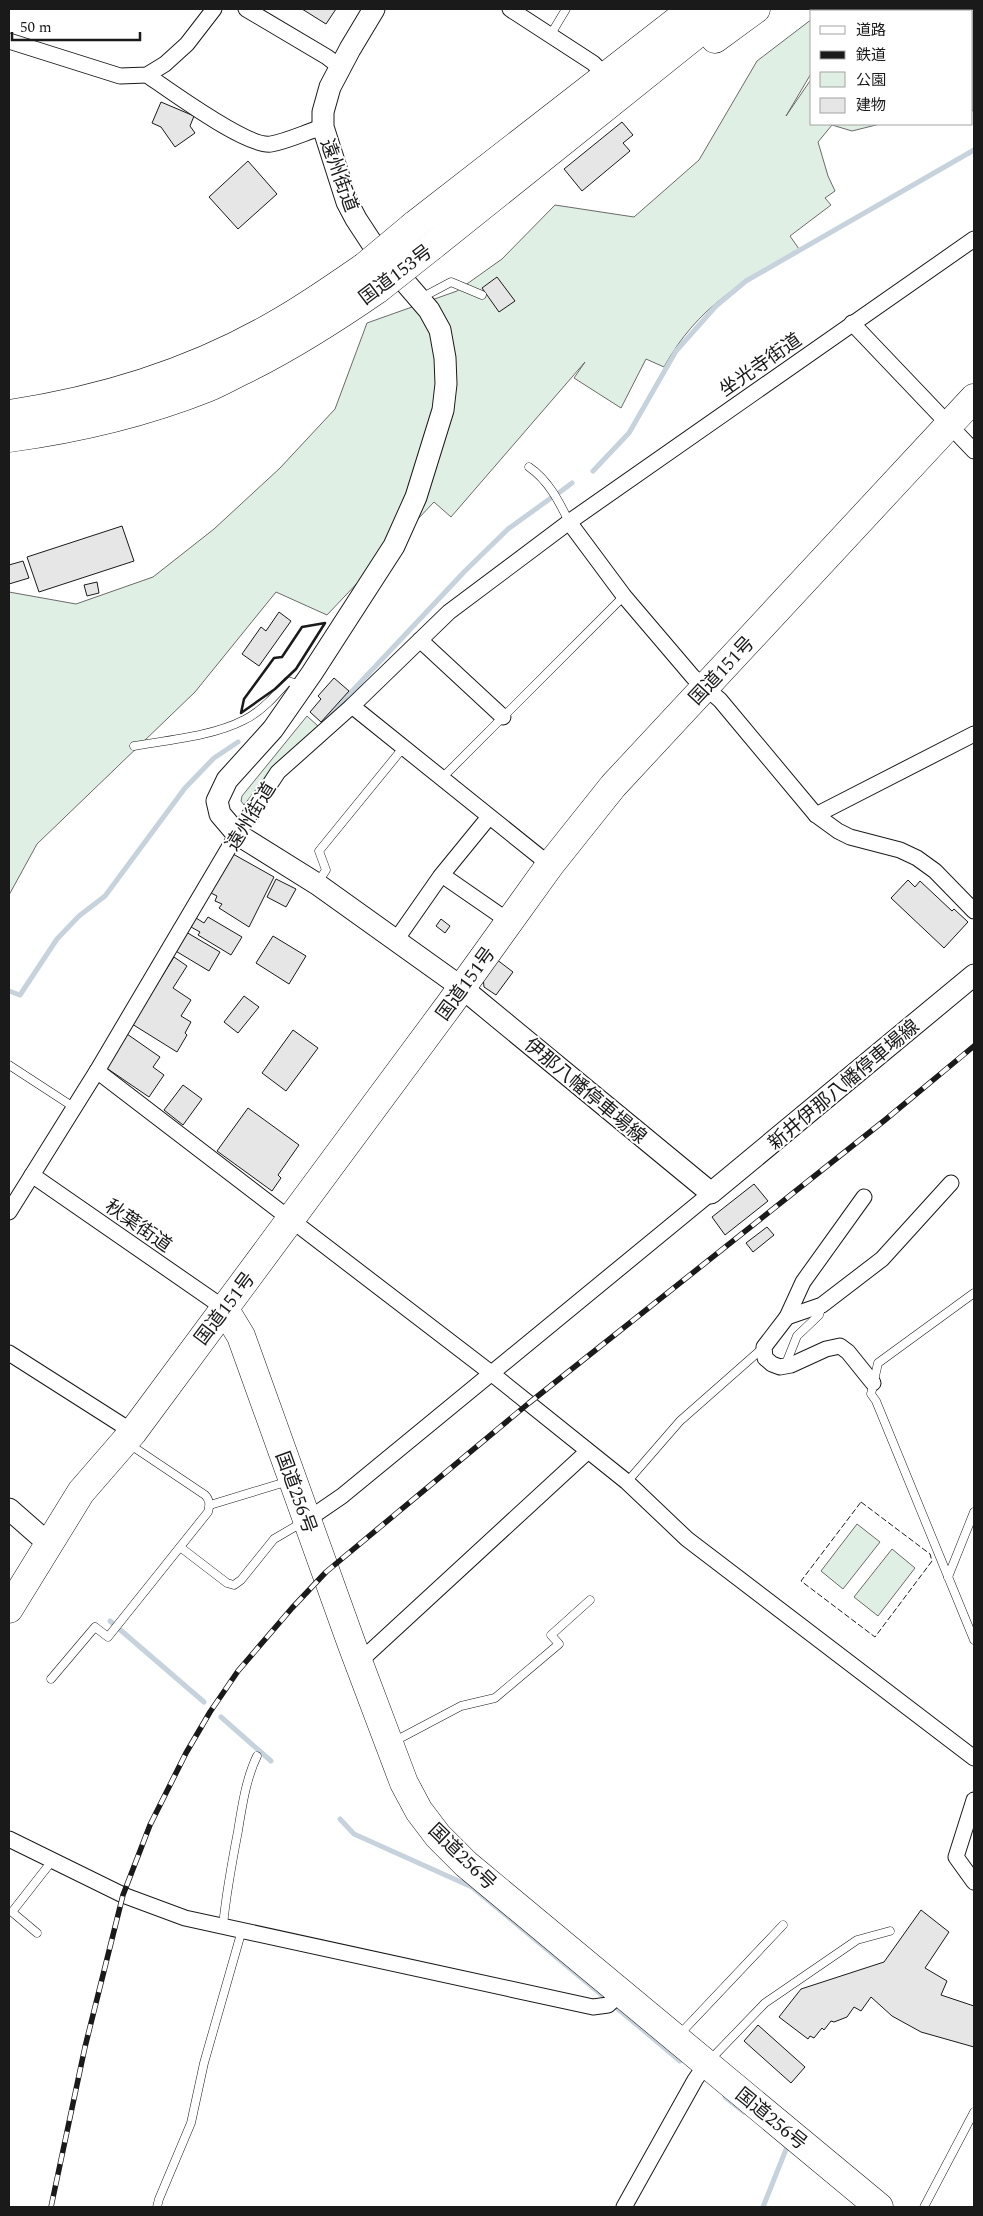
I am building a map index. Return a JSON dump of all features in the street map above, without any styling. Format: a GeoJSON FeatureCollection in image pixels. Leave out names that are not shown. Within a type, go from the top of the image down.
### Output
{"type":"FeatureCollection","features":[{"type":"Feature","properties":{"kind":"highway","name":"国道153号"},"geometry":{"type":"LineString","coordinates":[[9,438],[100,421],[209,388],[292,345],[333,321],[413,226],[692,9]]}},
{"type":"Feature","properties":{"kind":"highway","name":"国道153号"},"geometry":{"type":"LineString","coordinates":[[9,414],[60,405],[121,390],[202,360],[241,343],[431,247],[728,9]]}},
{"type":"Feature","properties":{"kind":"highway"},"geometry":{"type":"LineString","coordinates":[[644,76],[668,74],[756,9]]}},
{"type":"Feature","properties":{"kind":"highway","name":"国道151号"},"geometry":{"type":"LineString","coordinates":[[9,1609],[81,1492],[129,1436],[510,922],[550,865],[613,786],[974,398]]}},
{"type":"Feature","properties":{"kind":"highway","name":"国道256号"},"geometry":{"type":"LineString","coordinates":[[224,1308],[241,1336],[389,1744],[404,1783],[419,1812],[438,1836],[466,1864],[879,2207]]}},
{"type":"Feature","properties":{"kind":"street"},"geometry":{"type":"LineString","coordinates":[[9,41],[120,76],[147,75],[165,64],[187,44],[214,9]]}},
{"type":"Feature","properties":{"kind":"street"},"geometry":{"type":"LineString","coordinates":[[246,9],[334,62]]}},
{"type":"Feature","properties":{"kind":"street","name":"遠州街道"},"geometry":{"type":"LineString","coordinates":[[304,686],[394,546],[416,496],[444,410],[446,375],[440,330],[420,298],[373,245],[356,219],[347,202],[323,126],[323,112],[334,62],[374,9]]}},
{"type":"Feature","properties":{"kind":"street"},"geometry":{"type":"LineString","coordinates":[[510,9],[593,62],[606,75]]}},
{"type":"Feature","properties":{"kind":"street"},"geometry":{"type":"LineString","coordinates":[[147,75],[198,109],[255,142],[270,144],[323,126]]}},
{"type":"Feature","properties":{"kind":"street","name":"坐光寺街道"},"geometry":{"type":"LineString","coordinates":[[569,522],[852,323],[974,240]]}},
{"type":"Feature","properties":{"kind":"street"},"geometry":{"type":"LineString","coordinates":[[852,323],[974,451]]}},
{"type":"Feature","properties":{"kind":"street"},"geometry":{"type":"LineString","coordinates":[[569,522],[624,596],[704,689],[720,700],[816,815],[838,832],[900,850],[917,858],[935,871],[974,910]]}},
{"type":"Feature","properties":{"kind":"street","name":"遠州街道"},"geometry":{"type":"LineString","coordinates":[[9,1212],[98,1071],[237,834],[278,772],[352,706],[449,612],[569,522]]}},
{"type":"Feature","properties":{"kind":"street"},"geometry":{"type":"LineString","coordinates":[[420,640],[503,717]]}},
{"type":"Feature","properties":{"kind":"street","name":"伊那八幡停車場線"},"geometry":{"type":"LineString","coordinates":[[304,686],[273,729],[221,789],[217,801],[220,814],[237,834],[317,884],[462,987],[711,1193]]}},
{"type":"Feature","properties":{"kind":"street"},"geometry":{"type":"LineString","coordinates":[[352,706],[550,865]]}},
{"type":"Feature","properties":{"kind":"street"},"geometry":{"type":"LineString","coordinates":[[816,815],[974,734]]}},
{"type":"Feature","properties":{"kind":"street"},"geometry":{"type":"LineString","coordinates":[[396,940],[442,875],[489,817]]}},
{"type":"Feature","properties":{"kind":"street"},"geometry":{"type":"LineString","coordinates":[[442,875],[510,922]]}},
{"type":"Feature","properties":{"kind":"street","name":"新井伊那八幡停車場線"},"geometry":{"type":"LineString","coordinates":[[711,1193],[974,975]]}},
{"type":"Feature","properties":{"kind":"street"},"geometry":{"type":"LineString","coordinates":[[98,1071],[492,1373],[587,1452],[627,1482],[687,1539],[974,1758]]}},
{"type":"Feature","properties":{"kind":"street","name":"秋葉街道"},"geometry":{"type":"LineString","coordinates":[[32,1175],[224,1308]]}},
{"type":"Feature","properties":{"kind":"street"},"geometry":{"type":"LineString","coordinates":[[787,1316],[822,1305],[882,1259],[951,1183]]}},
{"type":"Feature","properties":{"kind":"street"},"geometry":{"type":"LineString","coordinates":[[307,1520],[342,1496],[711,1193]]}},
{"type":"Feature","properties":{"kind":"street"},"geometry":{"type":"LineString","coordinates":[[864,1197],[803,1282],[787,1316],[764,1347],[765,1358],[772,1364],[785,1366],[826,1349],[840,1346],[848,1352],[873,1383]]}},
{"type":"Feature","properties":{"kind":"street"},"geometry":{"type":"LineString","coordinates":[[9,1353],[129,1436]]}},
{"type":"Feature","properties":{"kind":"street"},"geometry":{"type":"LineString","coordinates":[[359,1662],[587,1452]]}},
{"type":"Feature","properties":{"kind":"street"},"geometry":{"type":"LineString","coordinates":[[9,1509],[49,1544]]}},
{"type":"Feature","properties":{"kind":"street"},"geometry":{"type":"LineString","coordinates":[[974,1800],[956,1857],[974,1882]]}},
{"type":"Feature","properties":{"kind":"street"},"geometry":{"type":"LineString","coordinates":[[9,1839],[123,1895],[185,1918],[593,2007],[608,2006],[621,1993]]}},
{"type":"Feature","properties":{"kind":"street"},"geometry":{"type":"LineString","coordinates":[[624,2207],[695,2080],[706,2064]]}},
{"type":"Feature","properties":{"kind":"lane"},"geometry":{"type":"LineString","coordinates":[[551,34],[566,9]]}},
{"type":"Feature","properties":{"kind":"lane"},"geometry":{"type":"LineString","coordinates":[[420,298],[451,282],[482,295]]}},
{"type":"Feature","properties":{"kind":"lane"},"geometry":{"type":"LineString","coordinates":[[529,467],[538,473],[557,498],[569,522]]}},
{"type":"Feature","properties":{"kind":"lane"},"geometry":{"type":"LineString","coordinates":[[441,778],[624,596]]}},
{"type":"Feature","properties":{"kind":"lane"},"geometry":{"type":"LineString","coordinates":[[134,746],[193,735],[245,720],[260,709],[288,681],[304,686]]}},
{"type":"Feature","properties":{"kind":"lane"},"geometry":{"type":"LineString","coordinates":[[317,884],[326,870],[319,850],[403,748]]}},
{"type":"Feature","properties":{"kind":"lane"},"geometry":{"type":"LineString","coordinates":[[9,1065],[75,1108]]}},
{"type":"Feature","properties":{"kind":"lane"},"geometry":{"type":"LineString","coordinates":[[974,1293],[878,1363],[871,1394],[876,1401],[974,1640]]}},
{"type":"Feature","properties":{"kind":"lane"},"geometry":{"type":"LineString","coordinates":[[785,1366],[797,1336],[819,1315],[822,1305]]}},
{"type":"Feature","properties":{"kind":"lane"},"geometry":{"type":"LineString","coordinates":[[627,1482],[680,1421],[764,1347]]}},
{"type":"Feature","properties":{"kind":"lane"},"geometry":{"type":"LineString","coordinates":[[51,1679],[94,1627],[109,1635],[208,1512],[210,1505],[205,1495],[129,1436]]}},
{"type":"Feature","properties":{"kind":"lane"},"geometry":{"type":"LineString","coordinates":[[210,1505],[293,1480]]}},
{"type":"Feature","properties":{"kind":"lane"},"geometry":{"type":"LineString","coordinates":[[948,1577],[974,1512]]}},
{"type":"Feature","properties":{"kind":"lane"},"geometry":{"type":"LineString","coordinates":[[180,1547],[227,1583],[234,1585],[274,1539],[307,1520]]}},
{"type":"Feature","properties":{"kind":"lane"},"geometry":{"type":"LineString","coordinates":[[389,1744],[461,1706],[495,1698],[558,1644],[551,1635],[590,1600]]}},
{"type":"Feature","properties":{"kind":"lane"},"geometry":{"type":"LineString","coordinates":[[223,1926],[225,1899],[242,1810],[252,1766],[257,1756]]}},
{"type":"Feature","properties":{"kind":"lane"},"geometry":{"type":"LineString","coordinates":[[37,1933],[12,1912],[52,1861]]}},
{"type":"Feature","properties":{"kind":"lane"},"geometry":{"type":"LineString","coordinates":[[676,2038],[783,1925]]}},
{"type":"Feature","properties":{"kind":"lane"},"geometry":{"type":"LineString","coordinates":[[157,2207],[158,2199],[191,2123],[204,2063],[242,1930]]}},
{"type":"Feature","properties":{"kind":"lane"},"geometry":{"type":"LineString","coordinates":[[706,2064],[765,2003],[857,1940],[890,1931]]}},
{"type":"Feature","properties":{"kind":"lane"},"geometry":{"type":"LineString","coordinates":[[924,2207],[974,2112]]}},
{"type":"Feature","properties":{"kind":"green space"},"geometry":{"type":"Polygon","coordinates":[[[974,9],[973,110],[973,10],[928,10],[974,9]]]}},
{"type":"Feature","properties":{"kind":"green space"},"geometry":{"type":"Polygon","coordinates":[[[810,21],[810,75],[786,116],[810,81],[810,125],[832,125],[818,142],[828,176],[835,191],[825,198],[831,205],[790,236],[799,249],[722,298],[691,328],[664,367],[646,359],[621,408],[574,378],[585,362],[451,517],[434,502],[327,615],[276,592],[195,692],[37,844],[9,895],[9,592],[76,604],[153,577],[214,529],[280,468],[335,409],[367,323],[457,291],[502,259],[555,205],[634,217],[699,160],[757,61],[810,21]]]}},
{"type":"Feature","properties":{"kind":"green space"},"geometry":{"type":"Polygon","coordinates":[[[832,125],[876,125],[852,131],[832,125]]]}},
{"type":"Feature","properties":{"kind":"green space"},"geometry":{"type":"Polygon","coordinates":[[[307,716],[319,727],[274,766],[244,805],[241,801],[242,796],[307,716]]]}},
{"type":"Feature","properties":{"kind":"green space"},"geometry":{"type":"Polygon","coordinates":[[[857,1524],[880,1542],[843,1589],[821,1571],[857,1524]]]}},
{"type":"Feature","properties":{"kind":"green space"},"geometry":{"type":"Polygon","coordinates":[[[892,1549],[915,1568],[878,1616],[854,1597],[892,1549]]]}},
{"type":"Feature","properties":{"kind":"building"},"geometry":{"type":"Polygon","coordinates":[[[302,9],[336,9],[326,24],[302,9]]]}},
{"type":"Feature","properties":{"kind":"building"},"geometry":{"type":"Polygon","coordinates":[[[161,102],[194,116],[190,126],[195,133],[175,147],[161,127],[152,123],[161,102]]]}},
{"type":"Feature","properties":{"kind":"building"},"geometry":{"type":"Polygon","coordinates":[[[622,122],[633,135],[623,143],[630,151],[582,191],[564,169],[622,122]]]}},
{"type":"Feature","properties":{"kind":"building"},"geometry":{"type":"Polygon","coordinates":[[[248,161],[277,194],[238,229],[209,197],[248,161]]]}},
{"type":"Feature","properties":{"kind":"building"},"geometry":{"type":"Polygon","coordinates":[[[497,277],[515,301],[499,312],[482,288],[497,277]]]}},
{"type":"Feature","properties":{"kind":"building"},"geometry":{"type":"Polygon","coordinates":[[[122,526],[134,561],[39,592],[27,557],[122,526]]]}},
{"type":"Feature","properties":{"kind":"building"},"geometry":{"type":"Polygon","coordinates":[[[23,561],[29,578],[9,584],[9,565],[23,561]]]}},
{"type":"Feature","properties":{"kind":"building"},"geometry":{"type":"Polygon","coordinates":[[[97,582],[99,593],[87,596],[84,585],[97,582]]]}},
{"type":"Feature","properties":{"kind":"building"},"geometry":{"type":"Polygon","coordinates":[[[279,612],[291,621],[259,666],[242,654],[261,627],[266,631],[279,612]]]}},
{"type":"Feature","properties":{"kind":"building"},"geometry":{"type":"Polygon","coordinates":[[[334,678],[349,691],[321,722],[310,712],[321,699],[318,696],[334,678]]]}},
{"type":"Feature","properties":{"kind":"building"},"geometry":{"type":"Polygon","coordinates":[[[233,854],[274,877],[249,927],[219,908],[222,904],[215,901],[217,896],[211,893],[233,854]]]}},
{"type":"Feature","properties":{"kind":"building"},"geometry":{"type":"Polygon","coordinates":[[[276,879],[296,889],[286,907],[267,897],[276,879]]]}},
{"type":"Feature","properties":{"kind":"building"},"geometry":{"type":"Polygon","coordinates":[[[908,880],[915,887],[920,881],[952,911],[954,909],[968,922],[944,948],[891,898],[908,880]]]}},
{"type":"Feature","properties":{"kind":"building"},"geometry":{"type":"Polygon","coordinates":[[[208,917],[242,937],[231,955],[198,935],[200,932],[191,927],[196,918],[204,923],[208,917]]]}},
{"type":"Feature","properties":{"kind":"building"},"geometry":{"type":"Polygon","coordinates":[[[441,919],[450,926],[445,933],[436,926],[441,919]]]}},
{"type":"Feature","properties":{"kind":"building"},"geometry":{"type":"Polygon","coordinates":[[[186,932],[220,952],[209,971],[174,950],[186,932]]]}},
{"type":"Feature","properties":{"kind":"building"},"geometry":{"type":"Polygon","coordinates":[[[273,936],[306,956],[289,984],[256,963],[273,936]]]}},
{"type":"Feature","properties":{"kind":"building"},"geometry":{"type":"Polygon","coordinates":[[[174,957],[187,966],[173,988],[191,1000],[181,1016],[191,1022],[185,1033],[187,1035],[177,1052],[132,1024],[174,957]]]}},
{"type":"Feature","properties":{"kind":"building"},"geometry":{"type":"Polygon","coordinates":[[[496,959],[513,972],[496,995],[484,987],[483,977],[496,959]]]}},
{"type":"Feature","properties":{"kind":"building"},"geometry":{"type":"Polygon","coordinates":[[[244,996],[259,1007],[238,1033],[224,1022],[244,996]]]}},
{"type":"Feature","properties":{"kind":"building"},"geometry":{"type":"Polygon","coordinates":[[[293,1030],[318,1048],[286,1091],[262,1073],[293,1030]]]}},
{"type":"Feature","properties":{"kind":"building"},"geometry":{"type":"Polygon","coordinates":[[[127,1034],[160,1057],[153,1067],[164,1075],[149,1097],[105,1067],[127,1034]]]}},
{"type":"Feature","properties":{"kind":"building"},"geometry":{"type":"Polygon","coordinates":[[[183,1085],[202,1099],[183,1125],[164,1110],[183,1085]]]}},
{"type":"Feature","properties":{"kind":"building"},"geometry":{"type":"Polygon","coordinates":[[[248,1108],[299,1145],[278,1175],[281,1178],[272,1191],[217,1151],[248,1108]]]}},
{"type":"Feature","properties":{"kind":"building"},"geometry":{"type":"Polygon","coordinates":[[[754,1184],[768,1201],[725,1235],[712,1217],[754,1184]]]}},
{"type":"Feature","properties":{"kind":"building"},"geometry":{"type":"Polygon","coordinates":[[[767,1227],[774,1235],[753,1252],[746,1243],[767,1227]]]}},
{"type":"Feature","properties":{"kind":"building"},"geometry":{"type":"Polygon","coordinates":[[[921,1910],[949,1932],[925,1968],[947,1981],[941,1995],[974,2006],[974,2047],[921,2032],[892,2016],[871,1997],[861,2011],[854,2007],[847,2017],[834,2022],[831,2021],[814,2038],[810,2036],[808,2039],[779,2017],[801,1989],[884,1962],[921,1910]]]}},
{"type":"Feature","properties":{"kind":"building"},"geometry":{"type":"Polygon","coordinates":[[[758,2025],[805,2067],[791,2083],[744,2041],[758,2025]]]}},
{"type":"Feature","properties":{"kind":"waterway"},"geometry":{"type":"LineString","coordinates":[[593,471],[629,433],[676,351],[716,306],[746,281],[974,150]]}},
{"type":"Feature","properties":{"kind":"waterway"},"geometry":{"type":"LineString","coordinates":[[560,492],[572,483]]}},
{"type":"Feature","properties":{"kind":"waterway"},"geometry":{"type":"LineString","coordinates":[[324,721],[465,571],[508,529],[551,498]]}},
{"type":"Feature","properties":{"kind":"waterway"},"geometry":{"type":"LineString","coordinates":[[9,991],[20,995],[57,939],[79,916],[105,896],[185,788],[214,758],[238,742]]}},
{"type":"Feature","properties":{"kind":"waterway"},"geometry":{"type":"LineString","coordinates":[[110,1621],[204,1702]]}},
{"type":"Feature","properties":{"kind":"waterway"},"geometry":{"type":"LineString","coordinates":[[221,1717],[271,1761]]}},
{"type":"Feature","properties":{"kind":"waterway"},"geometry":{"type":"LineString","coordinates":[[340,1819],[354,1834],[472,1887],[603,1996]]}},
{"type":"Feature","properties":{"kind":"waterway"},"geometry":{"type":"LineString","coordinates":[[618,2009],[680,2061]]}},
{"type":"Feature","properties":{"kind":"waterway"},"geometry":{"type":"LineString","coordinates":[[725,2097],[744,2112]]}},
{"type":"Feature","properties":{"kind":"waterway"},"geometry":{"type":"LineString","coordinates":[[763,2207],[787,2147],[784,2144]]}},
{"type":"Feature","properties":{"kind":"railway"},"geometry":{"type":"LineString","coordinates":[[51,2207],[85,2047],[123,1895],[150,1825],[186,1753],[210,1712],[238,1671],[326,1572],[529,1403],[885,1120],[974,1046]]}},
{"type":"Feature","properties":{"kind":"fence"},"geometry":{"type":"LineString","coordinates":[[861,1502],[930,1554],[932,1561],[875,1637],[801,1581],[861,1502]]}},
{"type":"Feature","properties":{"kind":"wall"},"geometry":{"type":"LineString","coordinates":[[325,623],[296,669],[275,689],[241,713],[244,699],[274,658],[282,657],[302,627],[325,623]]}}]}
